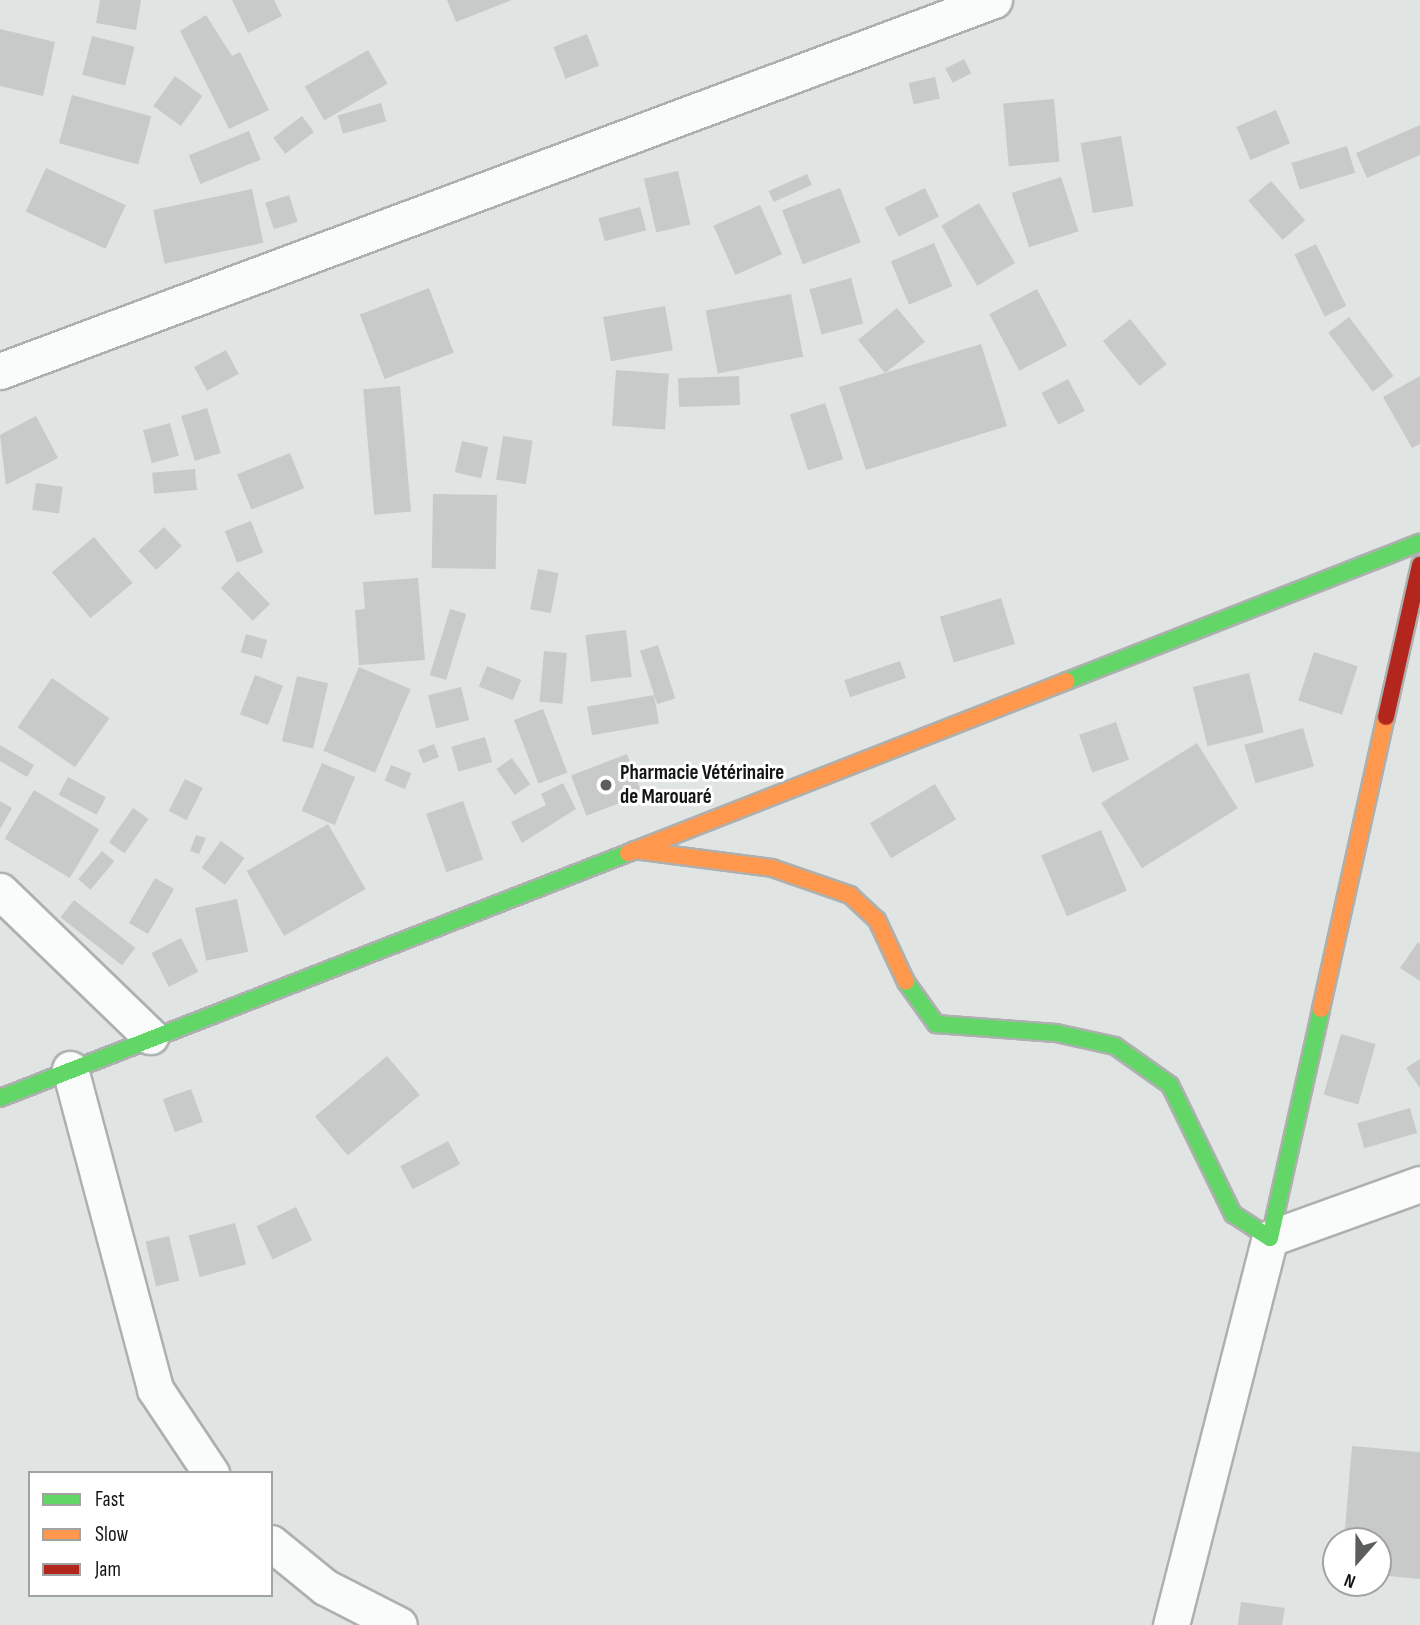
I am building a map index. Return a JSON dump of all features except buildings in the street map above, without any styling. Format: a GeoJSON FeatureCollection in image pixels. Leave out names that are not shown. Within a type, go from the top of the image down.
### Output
{"type":"FeatureCollection","features":[{"type":"Feature","properties":{"kind":"street"},"geometry":{"type":"LineString","coordinates":[[0,371],[994,0]]}},
{"type":"Feature","properties":{"kind":"street"},"geometry":{"type":"LineString","coordinates":[[0,1098],[150,1036],[1420,543]]}},
{"type":"Feature","properties":{"kind":"street"},"geometry":{"type":"LineString","coordinates":[[1171,1625],[1270,1238],[1420,565]]}},
{"type":"Feature","properties":{"kind":"street"},"geometry":{"type":"LineString","coordinates":[[632,850],[772,868],[850,895],[877,920],[915,1001],[936,1024],[1056,1033],[1115,1046],[1170,1084],[1233,1214],[1270,1238]]}},
{"type":"Feature","properties":{"kind":"street"},"geometry":{"type":"LineString","coordinates":[[0,891],[150,1036]]}},
{"type":"Feature","properties":{"kind":"street"},"geometry":{"type":"LineString","coordinates":[[70,1069],[155,1389],[210,1471]]}},
{"type":"Feature","properties":{"kind":"street"},"geometry":{"type":"LineString","coordinates":[[1270,1238],[1420,1184]]}},
{"type":"Feature","properties":{"kind":"street"},"geometry":{"type":"LineString","coordinates":[[273,1545],[325,1587],[399,1625]]}},
{"type":"Feature","properties":{"kind":"traffic: fast"},"geometry":{"type":"LineString","coordinates":[[1067,681],[1420,543]]}},
{"type":"Feature","properties":{"kind":"traffic: fast"},"geometry":{"type":"LineString","coordinates":[[0,1098],[628,853]]}},
{"type":"Feature","properties":{"kind":"traffic: fast"},"geometry":{"type":"LineString","coordinates":[[906,982],[936,1024],[1056,1033],[1115,1046],[1170,1085],[1233,1214],[1270,1238],[1321,1009]]}},
{"type":"Feature","properties":{"kind":"traffic: slow"},"geometry":{"type":"LineString","coordinates":[[628,853],[1067,681]]}},
{"type":"Feature","properties":{"kind":"traffic: slow"},"geometry":{"type":"LineString","coordinates":[[1321,1009],[1386,717]]}},
{"type":"Feature","properties":{"kind":"traffic: slow"},"geometry":{"type":"LineString","coordinates":[[634,850],[772,868],[850,895],[877,920],[906,982]]}},
{"type":"Feature","properties":{"kind":"traffic: jam"},"geometry":{"type":"LineString","coordinates":[[1386,717],[1420,565]]}},
{"type":"Feature","properties":{"kind":"place","name":"Pharmacie Vétérinaire de Marouaré"},"geometry":{"type":"Point","coordinates":[606,785]}}]}
